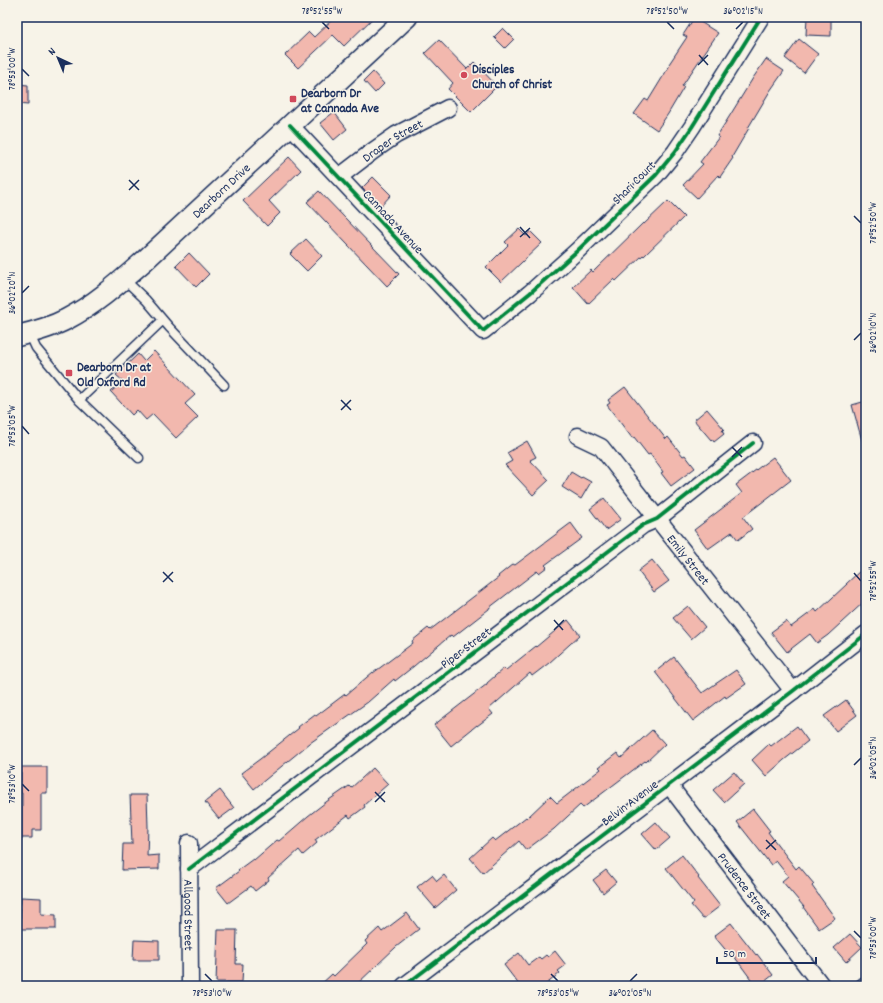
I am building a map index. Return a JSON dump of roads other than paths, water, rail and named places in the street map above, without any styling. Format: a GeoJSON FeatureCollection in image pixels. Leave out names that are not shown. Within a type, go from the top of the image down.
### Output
{"type":"FeatureCollection","features":[{"type":"Feature","properties":{"kind":"street","name":"Dearborn Drive"},"geometry":{"type":"LineString","coordinates":[[23,334],[51,326],[72,316],[90,305],[124,279],[407,17]]}},
{"type":"Feature","properties":{"kind":"street","name":"Shari Court"},"geometry":{"type":"LineString","coordinates":[[483,331],[571,257],[656,174],[675,152],[692,127],[761,17]]}},
{"type":"Feature","properties":{"kind":"street","name":"Draper Street"},"geometry":{"type":"LineString","coordinates":[[339,177],[373,151],[396,136],[448,108]]}},
{"type":"Feature","properties":{"kind":"street","name":"Cannada Avenue"},"geometry":{"type":"LineString","coordinates":[[290,125],[483,331]]}},
{"type":"Feature","properties":{"kind":"street","name":"Emily Street"},"geometry":{"type":"LineString","coordinates":[[578,436],[601,447],[793,691]]}},
{"type":"Feature","properties":{"kind":"street","name":"Piper Street"},"geometry":{"type":"LineString","coordinates":[[189,869],[637,530],[657,519],[753,443]]}},
{"type":"Feature","properties":{"kind":"street","name":"Belvin Avenue"},"geometry":{"type":"LineString","coordinates":[[404,986],[866,634]]}},
{"type":"Feature","properties":{"kind":"street","name":"Prudence Street"},"geometry":{"type":"LineString","coordinates":[[669,785],[822,986]]}},
{"type":"Feature","properties":{"kind":"street","name":"Allgood Street"},"geometry":{"type":"LineString","coordinates":[[189,843],[190,986]]}},
{"type":"Feature","properties":{"kind":"lane"},"geometry":{"type":"LineString","coordinates":[[124,279],[146,300],[224,385]]}},
{"type":"Feature","properties":{"kind":"lane"},"geometry":{"type":"LineString","coordinates":[[79,400],[163,320]]}},
{"type":"Feature","properties":{"kind":"lane"},"geometry":{"type":"LineString","coordinates":[[23,334],[79,400],[139,458]]}},
{"type":"Feature","properties":{"kind":"place","name":"Disciples Church of Christ"},"geometry":{"type":"Point","coordinates":[464,75]}},
{"type":"Feature","properties":{"kind":"place","name":"Dearborn Dr at Cannada Ave"},"geometry":{"type":"Point","coordinates":[293,99]}},
{"type":"Feature","properties":{"kind":"place","name":"Dearborn Dr at Old Oxford Rd"},"geometry":{"type":"Point","coordinates":[69,373]}}]}
